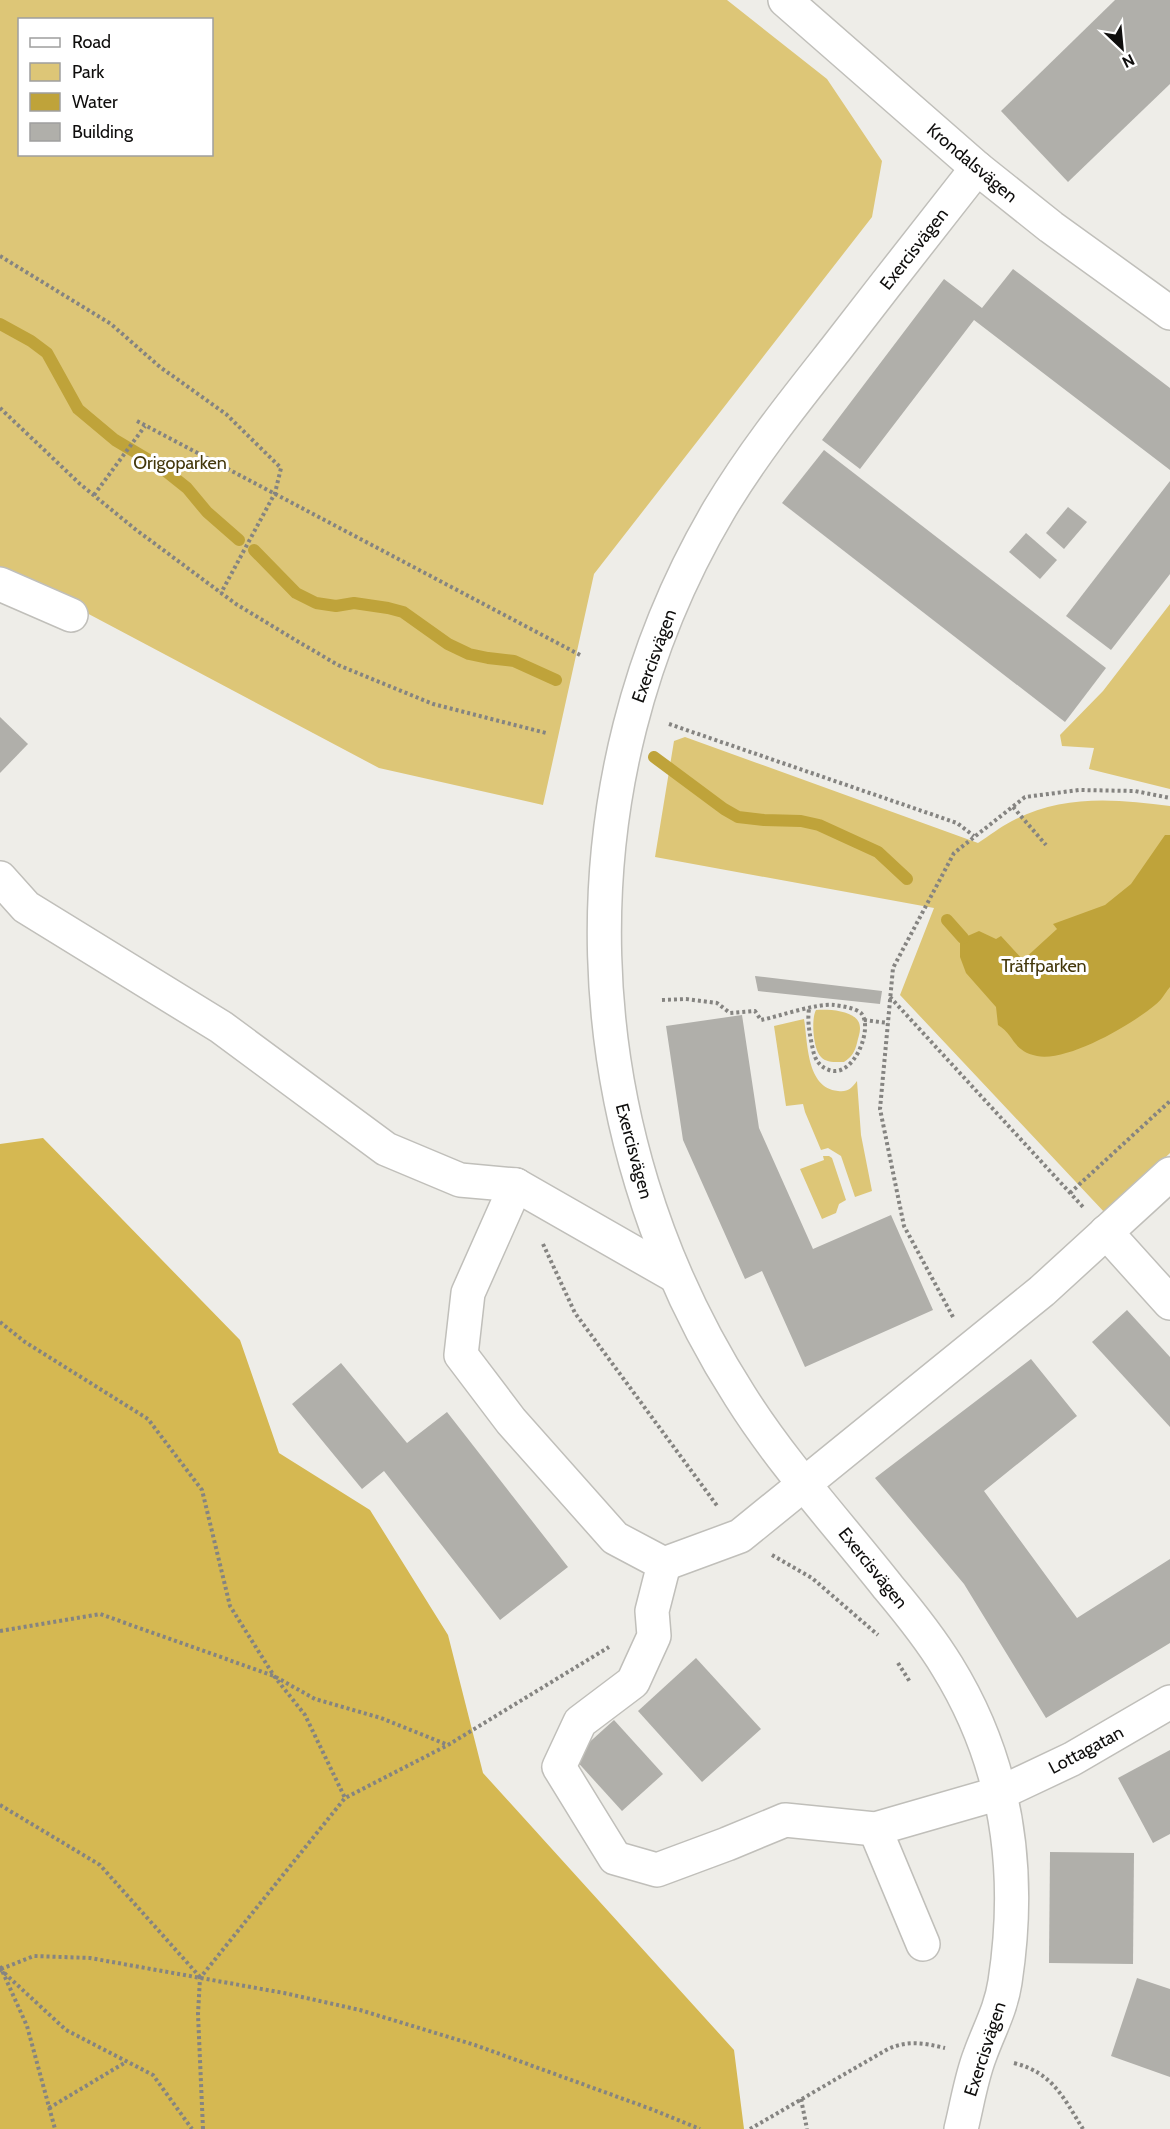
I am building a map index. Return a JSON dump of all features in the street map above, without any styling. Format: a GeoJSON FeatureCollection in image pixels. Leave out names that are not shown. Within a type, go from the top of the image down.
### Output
{"type":"FeatureCollection","features":[{"type":"Feature","properties":{"kind":"street","name":"Krondalsvägen"},"geometry":{"type":"LineString","coordinates":[[785,0],[977,168],[1051,227],[1170,313]]}},
{"type":"Feature","properties":{"kind":"street","name":"Exercisvägen"},"geometry":{"type":"LineString","coordinates":[[961,2129],[980,2055],[995,2021],[1004,1991],[1012,1931],[1012,1869],[1000,1793],[976,1721],[948,1667],[912,1617],[765,1434],[711,1349],[675,1276],[642,1189],[615,1076],[608,1018],[604,936],[609,843],[617,786],[634,712],[658,640],[690,565],[717,514],[748,464],[789,408],[977,168]]}},
{"type":"Feature","properties":{"kind":"street"},"geometry":{"type":"LineString","coordinates":[[0,584],[71,615]]}},
{"type":"Feature","properties":{"kind":"street"},"geometry":{"type":"LineString","coordinates":[[0,878],[26,907],[221,1028],[386,1149],[460,1180],[516,1185],[675,1276]]}},
{"type":"Feature","properties":{"kind":"street"},"geometry":{"type":"LineString","coordinates":[[516,1185],[468,1293],[461,1355],[510,1421],[615,1538],[664,1564],[740,1536],[1042,1291],[1170,1174]]}},
{"type":"Feature","properties":{"kind":"street"},"geometry":{"type":"LineString","coordinates":[[1106,1232],[1170,1304]]}},
{"type":"Feature","properties":{"kind":"street"},"geometry":{"type":"LineString","coordinates":[[664,1564],[652,1611],[654,1636],[633,1682],[580,1722],[559,1767],[615,1858],[657,1870],[785,1820],[875,1829],[923,1944]]}},
{"type":"Feature","properties":{"kind":"street","name":"Lottagatan"},"geometry":{"type":"LineString","coordinates":[[875,1829],[1000,1793],[1072,1759],[1170,1702]]}},
{"type":"Feature","properties":{"kind":"path"},"geometry":{"type":"LineString","coordinates":[[0,256],[111,324],[160,367],[226,414],[281,468],[275,493],[221,593]]}},
{"type":"Feature","properties":{"kind":"path"},"geometry":{"type":"LineString","coordinates":[[0,408],[94,495],[221,593],[338,665],[433,704],[546,733]]}},
{"type":"Feature","properties":{"kind":"path"},"geometry":{"type":"LineString","coordinates":[[137,421],[582,656]]}},
{"type":"Feature","properties":{"kind":"path"},"geometry":{"type":"LineString","coordinates":[[94,495],[145,426]]}},
{"type":"Feature","properties":{"kind":"path"},"geometry":{"type":"LineString","coordinates":[[634,712],[957,823],[974,836]]}},
{"type":"Feature","properties":{"kind":"path"},"geometry":{"type":"LineString","coordinates":[[970,1349],[904,1226],[880,1109],[893,968],[954,853],[1025,798],[1079,790],[1134,791],[1170,798]]}},
{"type":"Feature","properties":{"kind":"path"},"geometry":{"type":"LineString","coordinates":[[1013,807],[1046,845]]}},
{"type":"Feature","properties":{"kind":"path"},"geometry":{"type":"LineString","coordinates":[[890,998],[1106,1232]]}},
{"type":"Feature","properties":{"kind":"path"},"geometry":{"type":"LineString","coordinates":[[662,1000],[686,999],[717,1003],[730,1013],[755,1011],[762,1020],[809,1009],[832,1004],[855,1010],[862,1014],[864,1020],[863,1035],[856,1059],[845,1069],[833,1072],[822,1068],[814,1056],[808,1017],[809,1009]]}},
{"type":"Feature","properties":{"kind":"path"},"geometry":{"type":"LineString","coordinates":[[864,1020],[888,1023]]}},
{"type":"Feature","properties":{"kind":"path"},"geometry":{"type":"LineString","coordinates":[[1070,1193],[1170,1101]]}},
{"type":"Feature","properties":{"kind":"path"},"geometry":{"type":"LineString","coordinates":[[540,1238],[575,1313],[740,1536],[812,1578],[881,1638]]}},
{"type":"Feature","properties":{"kind":"path"},"geometry":{"type":"LineString","coordinates":[[0,1322],[25,1342],[148,1419],[202,1490],[230,1606],[274,1676],[305,1715],[345,1798]]}},
{"type":"Feature","properties":{"kind":"path"},"geometry":{"type":"LineString","coordinates":[[0,1631],[100,1614],[274,1676],[315,1699],[381,1718],[448,1745]]}},
{"type":"Feature","properties":{"kind":"path"},"geometry":{"type":"LineString","coordinates":[[203,2129],[198,2014],[200,1978],[345,1798],[448,1745],[611,1646]]}},
{"type":"Feature","properties":{"kind":"path"},"geometry":{"type":"LineString","coordinates":[[894,1658],[914,1686]]}},
{"type":"Feature","properties":{"kind":"path"},"geometry":{"type":"LineString","coordinates":[[0,1805],[100,1865],[200,1978]]}},
{"type":"Feature","properties":{"kind":"path"},"geometry":{"type":"LineString","coordinates":[[0,1968],[34,1956],[90,1958],[338,2005],[475,2045],[700,2129]]}},
{"type":"Feature","properties":{"kind":"path"},"geometry":{"type":"LineString","coordinates":[[0,1968],[66,2030],[153,2075],[192,2129]]}},
{"type":"Feature","properties":{"kind":"path"},"geometry":{"type":"LineString","coordinates":[[0,1968],[27,2026],[55,2129]]}},
{"type":"Feature","properties":{"kind":"path"},"geometry":{"type":"LineString","coordinates":[[750,2129],[897,2045],[918,2042],[1031,2068],[1045,2076],[1060,2093],[1083,2129]]}},
{"type":"Feature","properties":{"kind":"path"},"geometry":{"type":"LineString","coordinates":[[49,2108],[127,2062]]}},
{"type":"Feature","properties":{"kind":"path"},"geometry":{"type":"LineString","coordinates":[[801,2099],[807,2129]]}},
{"type":"Feature","properties":{"kind":"green space","name":"Origoparken"},"geometry":{"type":"Polygon","coordinates":[[[0,0],[727,0],[827,79],[882,161],[872,217],[594,574],[543,805],[379,768],[0,567],[0,0]]]}},
{"type":"Feature","properties":{"kind":"green space"},"geometry":{"type":"Polygon","coordinates":[[[1170,604],[1170,789],[1089,769],[1094,748],[1062,746],[1060,735],[1103,691],[1170,604]]]}},
{"type":"Feature","properties":{"kind":"green space","name":"Träffparken"},"geometry":{"type":"Polygon","coordinates":[[[685,737],[978,843],[1012,821],[1050,806],[1110,801],[1170,806],[1170,1153],[1106,1214],[900,995],[934,908],[655,857],[674,741],[685,737]]]}},
{"type":"Feature","properties":{"kind":"green space"},"geometry":{"type":"Polygon","coordinates":[[[816,1010],[850,1014],[859,1023],[860,1031],[855,1049],[844,1062],[826,1060],[818,1053],[814,1034],[816,1010]]]}},
{"type":"Feature","properties":{"kind":"green space"},"geometry":{"type":"Polygon","coordinates":[[[804,1019],[810,1062],[820,1082],[828,1088],[844,1091],[857,1081],[861,1135],[872,1191],[855,1197],[841,1156],[828,1148],[821,1150],[803,1104],[786,1106],[774,1026],[804,1019]]]}},
{"type":"Feature","properties":{"kind":"green space"},"geometry":{"type":"Polygon","coordinates":[[[823,1156],[832,1158],[846,1200],[839,1204],[836,1213],[822,1219],[800,1169],[824,1160],[823,1156]]]}},
{"type":"Feature","properties":{"kind":"shaded area"},"geometry":{"type":"Polygon","coordinates":[[[43,1138],[240,1340],[279,1453],[370,1510],[448,1635],[483,1773],[734,2050],[744,2129],[0,2129],[0,1144],[43,1138]]]}},
{"type":"Feature","properties":{"kind":"water"},"geometry":{"type":"Polygon","coordinates":[[[1165,835],[1170,835],[1170,987],[1159,1001],[1144,1013],[1115,1032],[1082,1048],[1050,1056],[1037,1056],[1018,1047],[1008,1033],[998,1025],[996,1007],[966,973],[960,957],[960,943],[963,938],[979,931],[996,939],[1001,936],[1023,960],[1057,929],[1053,924],[1105,905],[1131,884],[1165,835]]]}},
{"type":"Feature","properties":{"kind":"building"},"geometry":{"type":"Polygon","coordinates":[[[1115,0],[1170,0],[1170,84],[1068,182],[1001,111],[1115,0]]]}},
{"type":"Feature","properties":{"kind":"building"},"geometry":{"type":"Polygon","coordinates":[[[1013,269],[1170,388],[1170,470],[974,320],[860,469],[822,440],[944,279],[982,308],[1013,269]]]}},
{"type":"Feature","properties":{"kind":"building"},"geometry":{"type":"Polygon","coordinates":[[[824,450],[1106,668],[1065,722],[782,503],[824,450]]]}},
{"type":"Feature","properties":{"kind":"building"},"geometry":{"type":"Polygon","coordinates":[[[1170,481],[1170,574],[1111,650],[1066,616],[1170,481]]]}},
{"type":"Feature","properties":{"kind":"building"},"geometry":{"type":"Polygon","coordinates":[[[1068,507],[1087,522],[1064,549],[1046,533],[1068,507]]]}},
{"type":"Feature","properties":{"kind":"building"},"geometry":{"type":"Polygon","coordinates":[[[1026,533],[1057,560],[1040,579],[1009,552],[1026,533]]]}},
{"type":"Feature","properties":{"kind":"building"},"geometry":{"type":"Polygon","coordinates":[[[0,717],[28,744],[0,773],[0,717]]]}},
{"type":"Feature","properties":{"kind":"building"},"geometry":{"type":"Polygon","coordinates":[[[755,976],[882,991],[880,1004],[758,991],[755,976]]]}},
{"type":"Feature","properties":{"kind":"building"},"geometry":{"type":"Polygon","coordinates":[[[742,1015],[759,1128],[813,1249],[891,1215],[933,1310],[805,1367],[762,1271],[745,1279],[683,1140],[666,1026],[742,1015]]]}},
{"type":"Feature","properties":{"kind":"building"},"geometry":{"type":"Polygon","coordinates":[[[1127,1310],[1170,1357],[1170,1427],[1092,1342],[1127,1310]]]}},
{"type":"Feature","properties":{"kind":"building"},"geometry":{"type":"Polygon","coordinates":[[[1031,1359],[1077,1416],[984,1491],[1077,1618],[1170,1559],[1170,1643],[1046,1718],[964,1584],[875,1478],[1031,1359]]]}},
{"type":"Feature","properties":{"kind":"building"},"geometry":{"type":"Polygon","coordinates":[[[341,1363],[407,1443],[447,1412],[568,1567],[500,1620],[384,1471],[362,1489],[292,1404],[341,1363]]]}},
{"type":"Feature","properties":{"kind":"building"},"geometry":{"type":"Polygon","coordinates":[[[696,1658],[761,1729],[702,1782],[638,1711],[696,1658]]]}},
{"type":"Feature","properties":{"kind":"building"},"geometry":{"type":"Polygon","coordinates":[[[614,1720],[663,1774],[622,1811],[573,1757],[614,1720]]]}},
{"type":"Feature","properties":{"kind":"building"},"geometry":{"type":"Polygon","coordinates":[[[1170,1750],[1170,1834],[1153,1843],[1118,1778],[1170,1750]]]}},
{"type":"Feature","properties":{"kind":"building"},"geometry":{"type":"Polygon","coordinates":[[[1050,1852],[1134,1853],[1133,1964],[1049,1963],[1050,1852]]]}},
{"type":"Feature","properties":{"kind":"building"},"geometry":{"type":"Polygon","coordinates":[[[1137,1978],[1170,1989],[1170,2077],[1111,2056],[1137,1978]]]}},
{"type":"Feature","properties":{"kind":"waterway"},"geometry":{"type":"LineString","coordinates":[[0,324],[31,341],[47,353],[78,409],[115,440],[162,468],[187,488],[207,512],[239,540]]}},
{"type":"Feature","properties":{"kind":"waterway"},"geometry":{"type":"LineString","coordinates":[[254,550],[296,593],[316,603],[336,606],[354,603],[403,612],[448,644],[469,654],[514,661],[556,680]]}},
{"type":"Feature","properties":{"kind":"waterway"},"geometry":{"type":"LineString","coordinates":[[654,757],[738,817],[801,821],[819,825],[878,852],[907,879]]}},
{"type":"Feature","properties":{"kind":"waterway"},"geometry":{"type":"LineString","coordinates":[[947,920],[963,938]]}}]}
